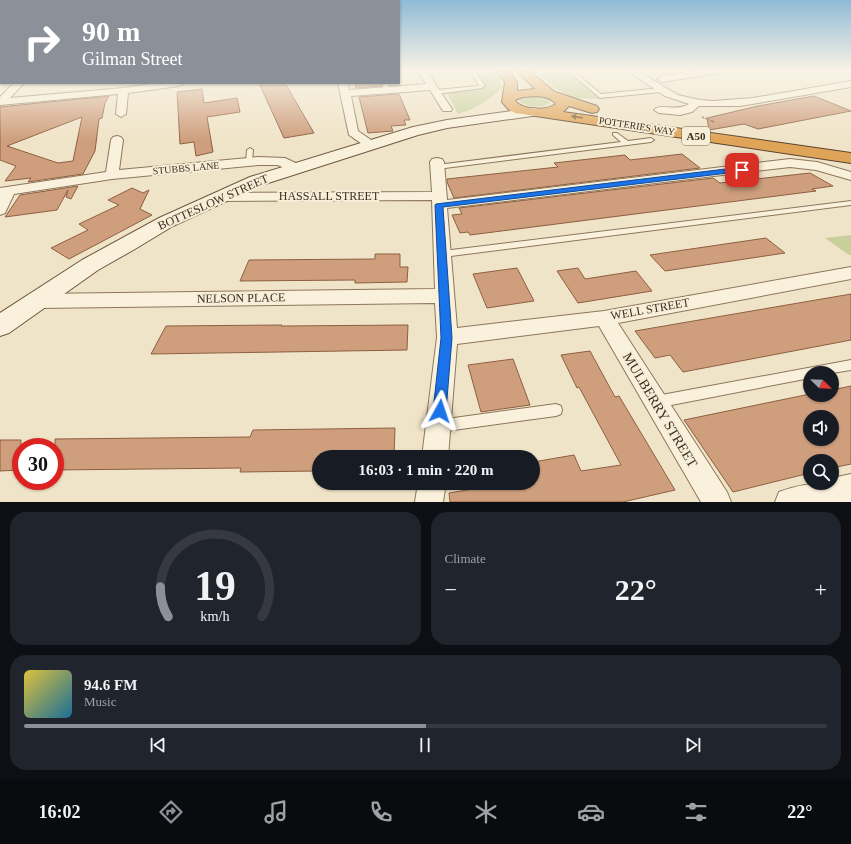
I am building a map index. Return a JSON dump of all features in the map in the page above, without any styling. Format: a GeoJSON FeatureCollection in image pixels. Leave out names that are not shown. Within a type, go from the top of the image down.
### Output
{"type":"FeatureCollection","features":[{"type":"Feature","properties":{"kind":"highway"},"geometry":{"type":"LineString","coordinates":[[510,93],[510,97],[521,93]]}},
{"type":"Feature","properties":{"kind":"highway"},"geometry":{"type":"LineString","coordinates":[[535,93],[556,97],[562,101],[563,105],[561,108],[550,112],[537,112]]}},
{"type":"Feature","properties":{"kind":"highway","name":"POTTERIES WAY"},"geometry":{"type":"LineString","coordinates":[[551,93],[556,97],[606,112],[851,148]]}},
{"type":"Feature","properties":{"kind":"highway","name":"POTTERIES WAY"},"geometry":{"type":"LineString","coordinates":[[510,97],[509,103],[520,110],[851,158]]}},
{"type":"Feature","properties":{"kind":"street"},"geometry":{"type":"LineString","coordinates":[[1,102],[9,93]]}},
{"type":"Feature","properties":{"kind":"street"},"geometry":{"type":"LineString","coordinates":[[1,102],[97,93]]}},
{"type":"Feature","properties":{"kind":"street"},"geometry":{"type":"LineString","coordinates":[[121,114],[124,93]]}},
{"type":"Feature","properties":{"kind":"street"},"geometry":{"type":"LineString","coordinates":[[345,93],[353,133],[371,144]]}},
{"type":"Feature","properties":{"kind":"street"},"geometry":{"type":"LineString","coordinates":[[436,93],[447,117]]}},
{"type":"Feature","properties":{"kind":"street"},"geometry":{"type":"LineString","coordinates":[[668,93],[697,103],[715,105],[737,104],[797,93]]}},
{"type":"Feature","properties":{"kind":"street","name":"BOTTESLOW STREET"},"geometry":{"type":"LineString","coordinates":[[0,326],[90,265],[166,222],[219,197],[256,181],[371,144],[447,117],[498,105],[510,97]]}},
{"type":"Feature","properties":{"kind":"street"},"geometry":{"type":"LineString","coordinates":[[659,110],[672,112],[689,110],[697,103]]}},
{"type":"Feature","properties":{"kind":"street"},"geometry":{"type":"LineString","coordinates":[[689,110],[700,116]]}},
{"type":"Feature","properties":{"kind":"street","name":"BOTTESLOW STREET"},"geometry":{"type":"LineString","coordinates":[[447,117],[537,112]]}},
{"type":"Feature","properties":{"kind":"street"},"geometry":{"type":"LineString","coordinates":[[112,175],[117,140]]}},
{"type":"Feature","properties":{"kind":"street","name":"STUBBS LANE"},"geometry":{"type":"LineString","coordinates":[[4,192],[249,156],[280,161],[295,168]]}},
{"type":"Feature","properties":{"kind":"street","name":"HASSALL STREET"},"geometry":{"type":"LineString","coordinates":[[219,197],[439,201],[790,163],[817,166],[848,175]]}},
{"type":"Feature","properties":{"kind":"street"},"geometry":{"type":"LineString","coordinates":[[436,450],[447,338],[437,164]]}},
{"type":"Feature","properties":{"kind":"street"},"geometry":{"type":"LineString","coordinates":[[0,210],[4,192]]}},
{"type":"Feature","properties":{"kind":"street","name":"WELL STREET"},"geometry":{"type":"LineString","coordinates":[[447,338],[604,318],[848,276]]}},
{"type":"Feature","properties":{"kind":"street","name":"NELSON PLACE"},"geometry":{"type":"LineString","coordinates":[[38,301],[444,296]]}},
{"type":"Feature","properties":{"kind":"street","name":"MULBERRY STREET"},"geometry":{"type":"LineString","coordinates":[[604,318],[716,502]]}},
{"type":"Feature","properties":{"kind":"street"},"geometry":{"type":"LineString","coordinates":[[789,502],[851,488]]}},
{"type":"Feature","properties":{"kind":"street"},"geometry":{"type":"LineString","coordinates":[[429,502],[431,490]]}},
{"type":"Feature","properties":{"kind":"lane"},"geometry":{"type":"LineString","coordinates":[[597,93],[600,96],[626,93]]}},
{"type":"Feature","properties":{"kind":"lane"},"geometry":{"type":"LineString","coordinates":[[615,134],[626,143]]}},
{"type":"Feature","properties":{"kind":"lane"},"geometry":{"type":"LineString","coordinates":[[437,164],[650,140]]}},
{"type":"Feature","properties":{"kind":"lane"},"geometry":{"type":"LineString","coordinates":[[443,254],[851,203]]}},
{"type":"Feature","properties":{"kind":"lane"},"geometry":{"type":"LineString","coordinates":[[655,403],[851,365]]}},
{"type":"Feature","properties":{"kind":"lane"},"geometry":{"type":"LineString","coordinates":[[439,426],[556,410]]}},
{"type":"Feature","properties":{"kind":"path"},"geometry":{"type":"LineString","coordinates":[[700,116],[717,123],[714,125]]}},
{"type":"Feature","properties":{"kind":"green space"},"geometry":{"type":"Polygon","coordinates":[[[447,93],[496,93],[482,104],[458,114],[447,93]]]}},
{"type":"Feature","properties":{"kind":"green space"},"geometry":{"type":"Polygon","coordinates":[[[564,93],[593,93],[600,99],[574,98],[564,93]]]}},
{"type":"Feature","properties":{"kind":"green space"},"geometry":{"type":"Polygon","coordinates":[[[537,96],[547,99],[550,103],[533,107],[519,101],[524,97],[537,96]]]}},
{"type":"Feature","properties":{"kind":"green space"},"geometry":{"type":"Polygon","coordinates":[[[851,235],[851,255],[825,238],[851,235]]]}},
{"type":"Feature","properties":{"kind":"building"},"geometry":{"type":"Polygon","coordinates":[[[177,93],[203,93],[204,103],[237,98],[240,112],[207,117],[213,152],[196,156],[194,142],[180,144],[177,93]]]}},
{"type":"Feature","properties":{"kind":"building"},"geometry":{"type":"Polygon","coordinates":[[[264,93],[291,93],[314,133],[284,138],[264,93]]]}},
{"type":"Feature","properties":{"kind":"building"},"geometry":{"type":"Polygon","coordinates":[[[399,94],[410,120],[404,120],[406,125],[391,126],[393,131],[368,133],[359,97],[399,94]]]}},
{"type":"Feature","properties":{"kind":"building"},"geometry":{"type":"Polygon","coordinates":[[[109,96],[105,103],[102,118],[99,119],[95,151],[83,174],[28,182],[31,178],[5,181],[16,166],[0,160],[0,107],[109,96]],[[82,117],[7,146],[58,163],[73,161],[82,117]]]}},
{"type":"Feature","properties":{"kind":"building"},"geometry":{"type":"Polygon","coordinates":[[[814,96],[851,111],[758,129],[744,124],[709,130],[707,118],[758,106],[814,96]]]}},
{"type":"Feature","properties":{"kind":"building"},"geometry":{"type":"Polygon","coordinates":[[[682,154],[700,168],[454,198],[447,182],[447,179],[558,167],[554,163],[625,155],[630,160],[682,154]]]}},
{"type":"Feature","properties":{"kind":"building"},"geometry":{"type":"Polygon","coordinates":[[[810,173],[833,186],[812,189],[816,191],[470,235],[468,232],[460,233],[452,215],[462,214],[459,208],[713,178],[720,183],[810,173]]]}},
{"type":"Feature","properties":{"kind":"building"},"geometry":{"type":"Polygon","coordinates":[[[78,186],[71,199],[66,197],[68,190],[57,210],[5,217],[20,195],[78,186]]]}},
{"type":"Feature","properties":{"kind":"building"},"geometry":{"type":"Polygon","coordinates":[[[132,188],[143,193],[149,190],[140,209],[152,215],[69,259],[51,248],[88,230],[79,224],[119,205],[108,200],[132,188]]]}},
{"type":"Feature","properties":{"kind":"building"},"geometry":{"type":"Polygon","coordinates":[[[766,238],[785,253],[665,271],[650,255],[766,238]]]}},
{"type":"Feature","properties":{"kind":"building"},"geometry":{"type":"Polygon","coordinates":[[[375,254],[400,254],[400,267],[408,267],[407,282],[355,283],[355,280],[240,281],[249,260],[375,259],[375,254]]]}},
{"type":"Feature","properties":{"kind":"building"},"geometry":{"type":"Polygon","coordinates":[[[517,268],[534,301],[487,308],[473,274],[517,268]]]}},
{"type":"Feature","properties":{"kind":"building"},"geometry":{"type":"Polygon","coordinates":[[[578,268],[585,279],[636,271],[652,291],[578,303],[557,271],[578,268]]]}},
{"type":"Feature","properties":{"kind":"building"},"geometry":{"type":"Polygon","coordinates":[[[851,294],[851,340],[683,372],[670,355],[655,358],[635,331],[851,294]]]}},
{"type":"Feature","properties":{"kind":"building"},"geometry":{"type":"Polygon","coordinates":[[[282,325],[281,326],[408,325],[407,350],[151,354],[166,326],[282,325]]]}},
{"type":"Feature","properties":{"kind":"building"},"geometry":{"type":"Polygon","coordinates":[[[590,351],[615,397],[619,396],[675,490],[623,502],[450,502],[449,493],[467,490],[540,490],[540,461],[574,455],[581,471],[621,465],[579,387],[577,388],[561,355],[590,351]]]}},
{"type":"Feature","properties":{"kind":"building"},"geometry":{"type":"Polygon","coordinates":[[[513,359],[530,405],[481,412],[468,365],[513,359]]]}},
{"type":"Feature","properties":{"kind":"building"},"geometry":{"type":"Polygon","coordinates":[[[851,386],[851,464],[839,467],[839,454],[803,454],[803,475],[733,492],[684,420],[803,395],[803,402],[839,402],[839,389],[851,386]]]}},
{"type":"Feature","properties":{"kind":"building"},"geometry":{"type":"Polygon","coordinates":[[[395,428],[394,450],[312,450],[312,471],[240,472],[241,468],[64,470],[64,439],[250,437],[253,430],[395,428]]]}},
{"type":"Feature","properties":{"kind":"building"},"geometry":{"type":"Polygon","coordinates":[[[0,440],[12,440],[12,470],[0,471],[0,440]]]}},
{"type":"Feature","properties":{"kind":"route"},"geometry":{"type":"LineString","coordinates":[[440,411],[447,338],[439,205],[742,170]]}}]}
